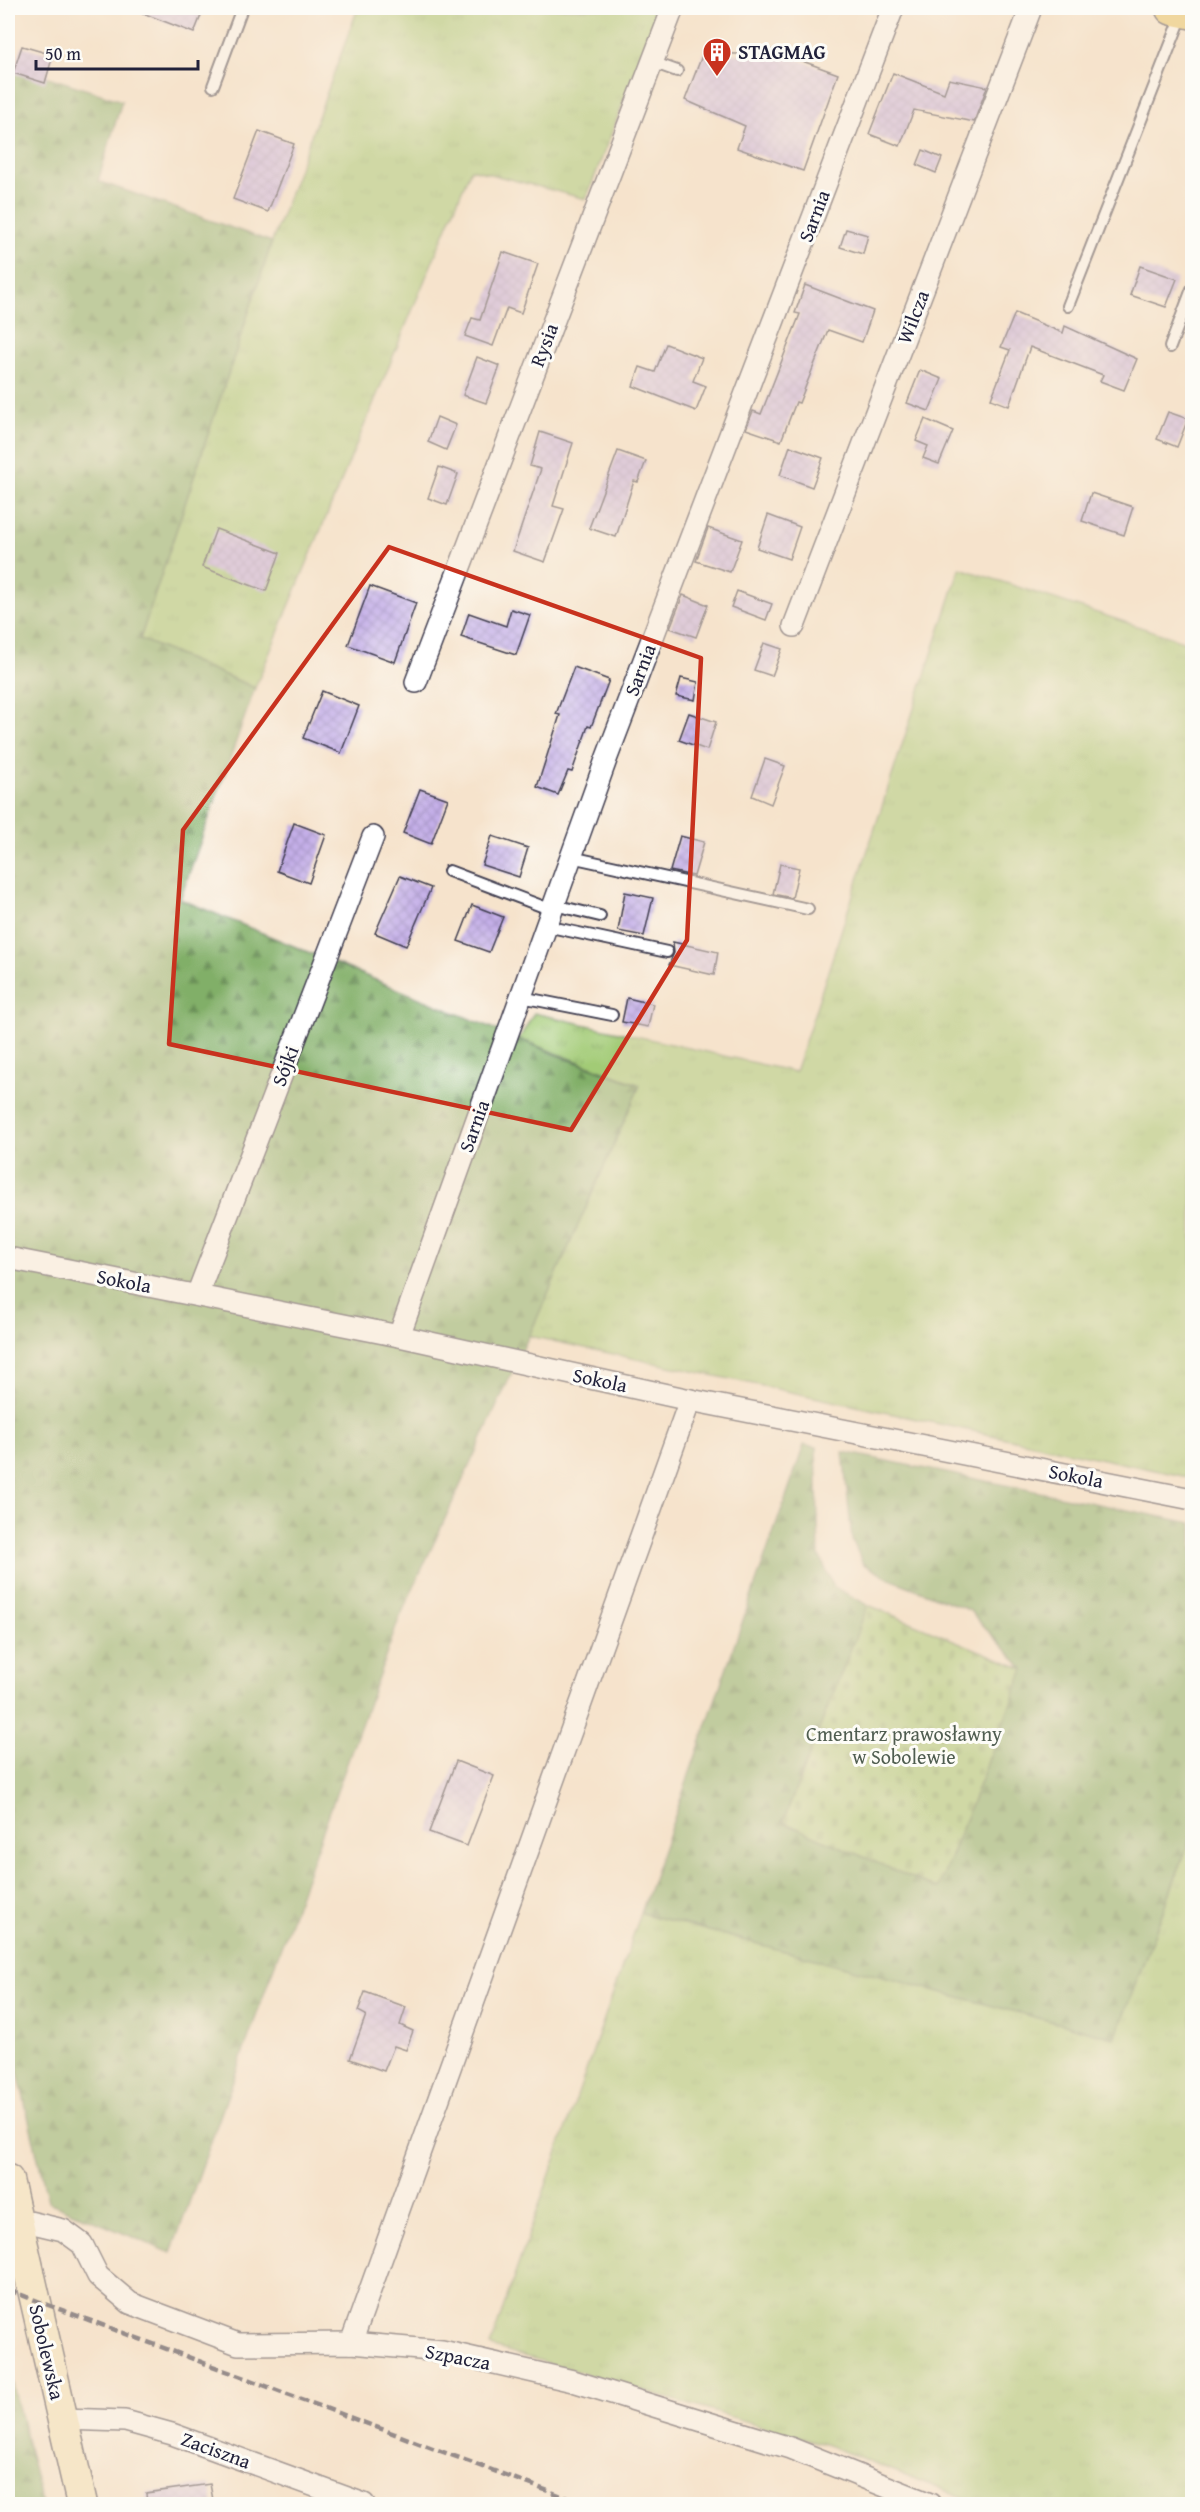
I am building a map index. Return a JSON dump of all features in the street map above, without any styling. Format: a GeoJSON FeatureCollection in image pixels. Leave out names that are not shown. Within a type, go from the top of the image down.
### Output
{"type":"FeatureCollection","features":[{"type":"Feature","properties":{"kind":"street","name":"Rysia"},"geometry":{"type":"LineString","coordinates":[[416,682],[672,8]]}},
{"type":"Feature","properties":{"kind":"street","name":"Sarnia"},"geometry":{"type":"LineString","coordinates":[[399,1336],[611,746],[893,8]]}},
{"type":"Feature","properties":{"kind":"street","name":"Wilcza"},"geometry":{"type":"LineString","coordinates":[[794,626],[1031,8]]}},
{"type":"Feature","properties":{"kind":"street","name":"Sójki"},"geometry":{"type":"LineString","coordinates":[[196,1295],[373,837]]}},
{"type":"Feature","properties":{"kind":"street","name":"Sokola"},"geometry":{"type":"LineString","coordinates":[[8,1258],[399,1336],[690,1400],[1192,1499]]}},
{"type":"Feature","properties":{"kind":"street"},"geometry":{"type":"LineString","coordinates":[[351,2343],[690,1400]]}},
{"type":"Feature","properties":{"kind":"street","name":"Sobolewska"},"geometry":{"type":"LineString","coordinates":[[8,2180],[12,2219],[82,2505]]}},
{"type":"Feature","properties":{"kind":"street","name":"Szpacza"},"geometry":{"type":"LineString","coordinates":[[12,2219],[63,2230],[82,2244],[98,2276],[130,2303],[238,2344],[351,2343],[442,2351],[573,2381],[790,2448],[930,2505]]}},
{"type":"Feature","properties":{"kind":"street","name":"Zaciszna"},"geometry":{"type":"LineString","coordinates":[[62,2419],[125,2421],[172,2434],[364,2505]]}},
{"type":"Feature","properties":{"kind":"lane"},"geometry":{"type":"LineString","coordinates":[[213,86],[242,8]]}},
{"type":"Feature","properties":{"kind":"lane"},"geometry":{"type":"LineString","coordinates":[[1068,306],[1183,10]]}},
{"type":"Feature","properties":{"kind":"lane"},"geometry":{"type":"LineString","coordinates":[[652,62],[677,71]]}},
{"type":"Feature","properties":{"kind":"lane"},"geometry":{"type":"LineString","coordinates":[[1170,347],[1192,289]]}},
{"type":"Feature","properties":{"kind":"lane"},"geometry":{"type":"LineString","coordinates":[[571,857],[808,909]]}},
{"type":"Feature","properties":{"kind":"lane"},"geometry":{"type":"LineString","coordinates":[[449,871],[551,914],[667,952]]}},
{"type":"Feature","properties":{"kind":"lane"},"geometry":{"type":"LineString","coordinates":[[551,914],[600,916]]}},
{"type":"Feature","properties":{"kind":"lane"},"geometry":{"type":"LineString","coordinates":[[521,997],[612,1015]]}},
{"type":"Feature","properties":{"kind":"highlighted area"},"geometry":{"type":"Polygon","coordinates":[[[389,547],[701,658],[687,940],[571,1130],[169,1044],[183,830],[389,547]]]}},
{"type":"Feature","properties":{"kind":"green space"},"geometry":{"type":"Polygon","coordinates":[[[358,8],[660,8],[586,199],[471,169],[255,688],[140,639],[272,242],[358,8]]]}},
{"type":"Feature","properties":{"kind":"green space"},"geometry":{"type":"Polygon","coordinates":[[[8,64],[122,101],[98,181],[272,242],[140,639],[255,688],[180,899],[562,1057],[640,1085],[538,1316],[399,1619],[171,2253],[48,2202],[8,2030],[8,64]]]}},
{"type":"Feature","properties":{"kind":"green space"},"geometry":{"type":"Polygon","coordinates":[[[960,568],[1192,644],[1192,1478],[529,1336],[640,1085],[519,1039],[534,1013],[795,1072],[960,568]]]}},
{"type":"Feature","properties":{"kind":"green space"},"geometry":{"type":"Polygon","coordinates":[[[804,1445],[816,1447],[819,1555],[834,1587],[868,1605],[783,1822],[938,1889],[1024,1669],[969,1610],[890,1579],[863,1564],[852,1539],[843,1452],[1192,1523],[1192,1834],[1115,2038],[641,1913],[804,1445]]]}},
{"type":"Feature","properties":{"kind":"green space","name":"Cmentarz prawosławny w Sobolewie"},"geometry":{"type":"Polygon","coordinates":[[[868,1605],[1024,1669],[938,1889],[783,1822],[868,1605]]]}},
{"type":"Feature","properties":{"kind":"green space"},"geometry":{"type":"Polygon","coordinates":[[[1192,1834],[1192,2504],[980,2504],[827,2445],[490,2346],[641,1913],[1115,2038],[1192,1834]]]}},
{"type":"Feature","properties":{"kind":"green space"},"geometry":{"type":"Polygon","coordinates":[[[8,2365],[42,2504],[8,2504],[8,2365]]]}},
{"type":"Feature","properties":{"kind":"building"},"geometry":{"type":"Polygon","coordinates":[[[130,8],[204,8],[194,33],[130,8]]]}},
{"type":"Feature","properties":{"kind":"building"},"geometry":{"type":"Polygon","coordinates":[[[22,46],[53,55],[45,83],[13,73],[22,46]]]}},
{"type":"Feature","properties":{"kind":"building"},"geometry":{"type":"Polygon","coordinates":[[[772,50],[838,74],[803,171],[737,148],[745,126],[685,100],[703,53],[771,55],[772,50]]]}},
{"type":"Feature","properties":{"kind":"building"},"geometry":{"type":"Polygon","coordinates":[[[893,73],[944,93],[949,79],[987,87],[974,122],[914,110],[900,146],[869,134],[893,73]]]}},
{"type":"Feature","properties":{"kind":"building"},"geometry":{"type":"Polygon","coordinates":[[[259,131],[294,144],[268,212],[233,199],[259,131]]]}},
{"type":"Feature","properties":{"kind":"building"},"geometry":{"type":"Polygon","coordinates":[[[923,150],[942,158],[936,173],[917,165],[923,150]]]}},
{"type":"Feature","properties":{"kind":"building"},"geometry":{"type":"Polygon","coordinates":[[[846,229],[868,235],[863,254],[840,247],[846,229]]]}},
{"type":"Feature","properties":{"kind":"building"},"geometry":{"type":"Polygon","coordinates":[[[503,252],[538,264],[521,313],[507,308],[493,346],[465,336],[472,318],[480,320],[503,252]]]}},
{"type":"Feature","properties":{"kind":"building"},"geometry":{"type":"Polygon","coordinates":[[[1140,266],[1177,279],[1166,307],[1130,295],[1140,266]]]}},
{"type":"Feature","properties":{"kind":"building"},"geometry":{"type":"Polygon","coordinates":[[[805,285],[873,311],[862,342],[828,330],[781,441],[746,429],[753,411],[761,414],[800,314],[795,313],[805,285]]]}},
{"type":"Feature","properties":{"kind":"building"},"geometry":{"type":"Polygon","coordinates":[[[1015,313],[1063,333],[1065,326],[1137,359],[1124,390],[1100,381],[1103,375],[1030,347],[1009,406],[991,399],[1010,350],[1001,347],[1015,313]]]}},
{"type":"Feature","properties":{"kind":"building"},"geometry":{"type":"Polygon","coordinates":[[[666,344],[702,358],[693,381],[706,386],[696,411],[633,386],[640,367],[655,372],[666,344]]]}},
{"type":"Feature","properties":{"kind":"building"},"geometry":{"type":"Polygon","coordinates":[[[477,357],[500,366],[486,403],[463,395],[477,357]]]}},
{"type":"Feature","properties":{"kind":"building"},"geometry":{"type":"Polygon","coordinates":[[[920,370],[942,379],[929,411],[907,403],[920,370]]]}},
{"type":"Feature","properties":{"kind":"building"},"geometry":{"type":"Polygon","coordinates":[[[1168,412],[1188,419],[1177,447],[1157,439],[1168,412]]]}},
{"type":"Feature","properties":{"kind":"building"},"geometry":{"type":"Polygon","coordinates":[[[437,417],[456,425],[446,450],[428,442],[437,417]]]}},
{"type":"Feature","properties":{"kind":"building"},"geometry":{"type":"Polygon","coordinates":[[[925,419],[953,431],[939,464],[923,458],[928,446],[916,441],[925,419]]]}},
{"type":"Feature","properties":{"kind":"building"},"geometry":{"type":"Polygon","coordinates":[[[540,432],[573,443],[553,506],[564,509],[545,562],[513,551],[541,469],[530,466],[540,432]]]}},
{"type":"Feature","properties":{"kind":"building"},"geometry":{"type":"Polygon","coordinates":[[[790,446],[823,458],[812,487],[780,475],[790,446]]]}},
{"type":"Feature","properties":{"kind":"building"},"geometry":{"type":"Polygon","coordinates":[[[618,451],[646,461],[638,482],[634,481],[616,537],[589,528],[618,451]]]}},
{"type":"Feature","properties":{"kind":"building"},"geometry":{"type":"Polygon","coordinates":[[[439,467],[458,474],[447,505],[428,498],[439,467]]]}},
{"type":"Feature","properties":{"kind":"building"},"geometry":{"type":"Polygon","coordinates":[[[1091,493],[1133,507],[1124,535],[1082,521],[1091,493]]]}},
{"type":"Feature","properties":{"kind":"building"},"geometry":{"type":"Polygon","coordinates":[[[768,515],[800,527],[789,559],[757,548],[768,515]]]}},
{"type":"Feature","properties":{"kind":"building"},"geometry":{"type":"Polygon","coordinates":[[[708,528],[742,540],[730,572],[696,561],[708,528]]]}},
{"type":"Feature","properties":{"kind":"building"},"geometry":{"type":"Polygon","coordinates":[[[216,529],[280,553],[266,591],[202,567],[216,529]]]}},
{"type":"Feature","properties":{"kind":"building"},"geometry":{"type":"Polygon","coordinates":[[[370,586],[416,603],[395,662],[348,645],[370,586]]]}},
{"type":"Feature","properties":{"kind":"building"},"geometry":{"type":"Polygon","coordinates":[[[737,591],[772,604],[766,620],[731,607],[737,591]]]}},
{"type":"Feature","properties":{"kind":"building"},"geometry":{"type":"Polygon","coordinates":[[[683,595],[708,605],[696,637],[670,628],[683,595]]]}},
{"type":"Feature","properties":{"kind":"building"},"geometry":{"type":"Polygon","coordinates":[[[511,609],[530,615],[516,655],[461,637],[469,613],[506,626],[511,609]]]}},
{"type":"Feature","properties":{"kind":"building"},"geometry":{"type":"Polygon","coordinates":[[[764,643],[782,649],[772,676],[754,670],[764,643]]]}},
{"type":"Feature","properties":{"kind":"building"},"geometry":{"type":"Polygon","coordinates":[[[574,667],[609,680],[591,727],[588,726],[572,772],[568,771],[558,795],[537,787],[560,715],[556,714],[574,667]]]}},
{"type":"Feature","properties":{"kind":"building"},"geometry":{"type":"Polygon","coordinates":[[[681,678],[698,682],[695,700],[676,696],[681,678]]]}},
{"type":"Feature","properties":{"kind":"building"},"geometry":{"type":"Polygon","coordinates":[[[322,691],[359,706],[341,753],[303,738],[322,691]]]}},
{"type":"Feature","properties":{"kind":"building"},"geometry":{"type":"Polygon","coordinates":[[[689,713],[716,722],[707,750],[679,740],[689,713]]]}},
{"type":"Feature","properties":{"kind":"building"},"geometry":{"type":"Polygon","coordinates":[[[765,759],[785,766],[771,804],[752,796],[765,759]]]}},
{"type":"Feature","properties":{"kind":"building"},"geometry":{"type":"Polygon","coordinates":[[[420,789],[448,799],[431,844],[403,833],[420,789]]]}},
{"type":"Feature","properties":{"kind":"building"},"geometry":{"type":"Polygon","coordinates":[[[294,823],[326,835],[309,883],[277,871],[294,823]]]}},
{"type":"Feature","properties":{"kind":"building"},"geometry":{"type":"Polygon","coordinates":[[[492,836],[528,848],[519,877],[482,865],[492,836]]]}},
{"type":"Feature","properties":{"kind":"building"},"geometry":{"type":"Polygon","coordinates":[[[680,836],[704,842],[694,876],[670,871],[680,836]]]}},
{"type":"Feature","properties":{"kind":"building"},"geometry":{"type":"Polygon","coordinates":[[[780,864],[799,868],[792,898],[773,894],[780,864]]]}},
{"type":"Feature","properties":{"kind":"building"},"geometry":{"type":"Polygon","coordinates":[[[400,876],[431,888],[406,946],[375,933],[400,876]]]}},
{"type":"Feature","properties":{"kind":"building"},"geometry":{"type":"Polygon","coordinates":[[[625,892],[653,898],[644,936],[618,931],[625,892]]]}},
{"type":"Feature","properties":{"kind":"building"},"geometry":{"type":"Polygon","coordinates":[[[472,905],[503,917],[489,952],[458,941],[472,905]]]}},
{"type":"Feature","properties":{"kind":"building"},"geometry":{"type":"Polygon","coordinates":[[[673,942],[718,952],[714,975],[669,965],[674,953],[673,942]]]}},
{"type":"Feature","properties":{"kind":"building"},"geometry":{"type":"Polygon","coordinates":[[[627,998],[653,1004],[648,1027],[622,1022],[627,998]]]}},
{"type":"Feature","properties":{"kind":"building"},"geometry":{"type":"Polygon","coordinates":[[[456,1761],[494,1776],[467,1846],[429,1832],[456,1761]]]}},
{"type":"Feature","properties":{"kind":"building"},"geometry":{"type":"Polygon","coordinates":[[[365,1992],[406,2007],[400,2025],[413,2031],[406,2050],[394,2046],[384,2071],[350,2059],[366,2015],[358,2011],[365,1992]]]}},
{"type":"Feature","properties":{"kind":"building"},"geometry":{"type":"Polygon","coordinates":[[[210,2484],[214,2505],[147,2505],[146,2493],[210,2484]]]}},
{"type":"Feature","properties":{"kind":"railway"},"geometry":{"type":"LineString","coordinates":[[8,2290],[583,2504]]}},
{"type":"Feature","properties":{"kind":"place","name":"STAGMAG"},"geometry":{"type":"Point","coordinates":[717,78]}}]}
